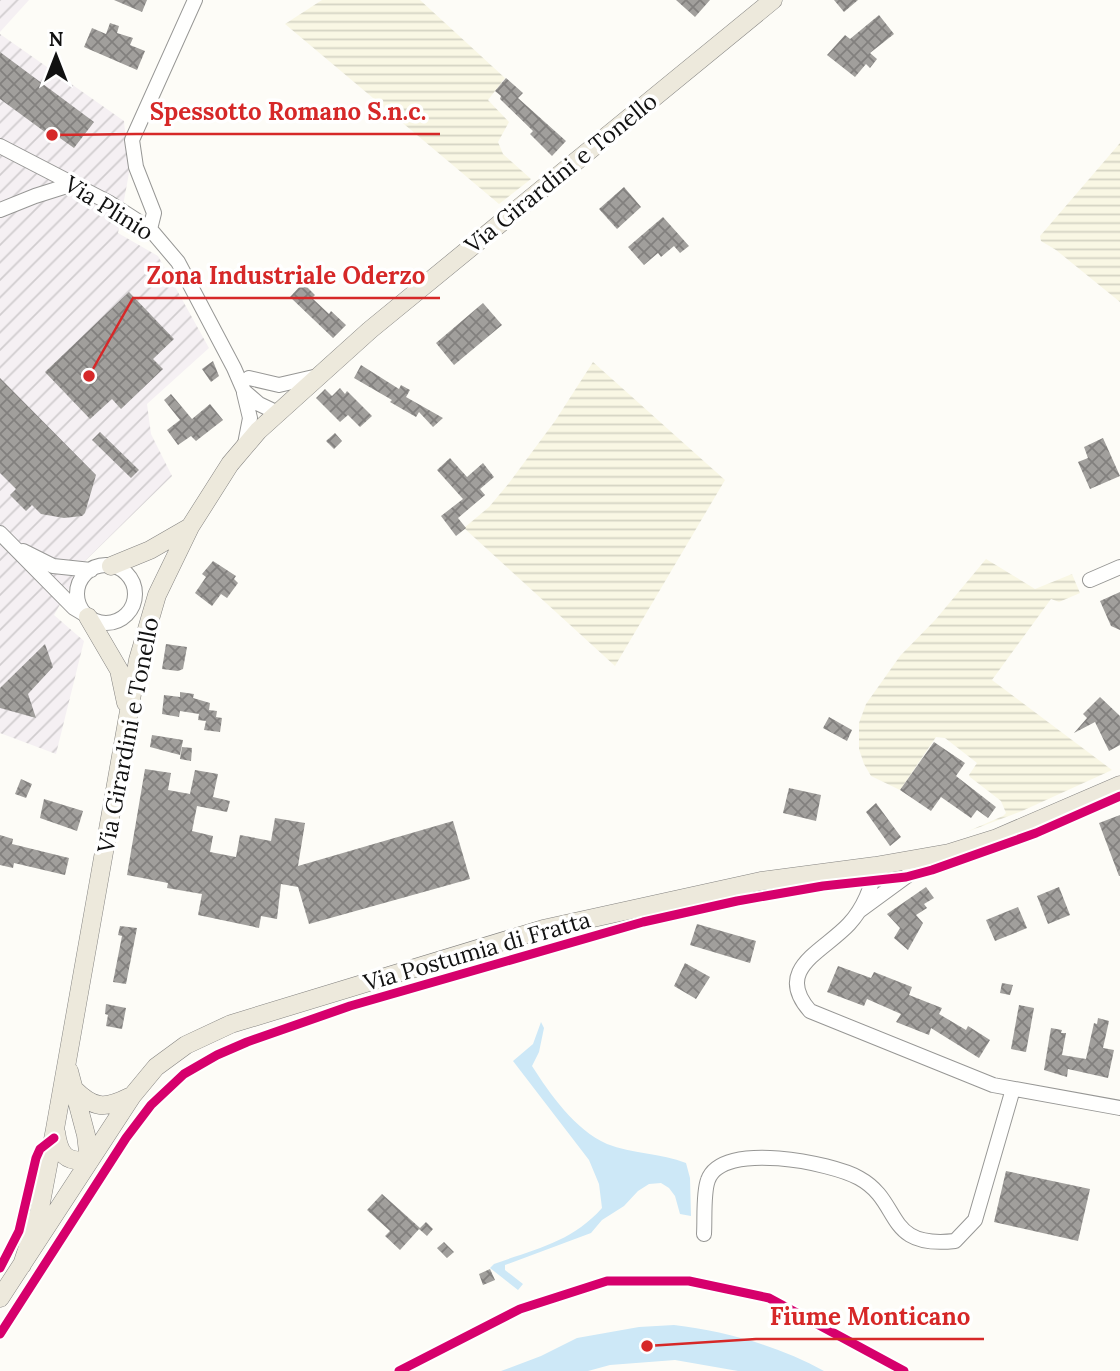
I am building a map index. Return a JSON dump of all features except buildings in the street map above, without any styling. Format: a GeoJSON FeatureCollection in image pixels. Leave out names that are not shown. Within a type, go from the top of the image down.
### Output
{"type":"FeatureCollection","features":[{"type":"Feature","properties":{"kind":"main road","name":"Via Girardini e Tonello"},"geometry":{"type":"LineString","coordinates":[[22,1265],[39,1213],[138,660],[157,595],[190,527],[243,448],[278,413],[370,330],[773,0]]}},
{"type":"Feature","properties":{"kind":"main road"},"geometry":{"type":"LineString","coordinates":[[111,566],[150,550],[190,527]]}},
{"type":"Feature","properties":{"kind":"main road"},"geometry":{"type":"LineString","coordinates":[[87,617],[119,670],[128,713]]}},
{"type":"Feature","properties":{"kind":"main road","name":"Via Postumia di Fratta"},"geometry":{"type":"LineString","coordinates":[[22,1265],[132,1096],[156,1067],[186,1045],[244,1020],[543,929],[761,881],[925,859],[997,838],[1120,785]]}},
{"type":"Feature","properties":{"kind":"main road","name":"Via Girardini e Tonello"},"geometry":{"type":"LineString","coordinates":[[67,1065],[86,1135],[89,1160]]}},
{"type":"Feature","properties":{"kind":"main road"},"geometry":{"type":"LineString","coordinates":[[74,1089],[85,1100],[96,1105],[112,1106],[132,1096]]}},
{"type":"Feature","properties":{"kind":"main road"},"geometry":{"type":"LineString","coordinates":[[55,1129],[61,1152],[67,1158],[76,1162],[89,1160]]}},
{"type":"Feature","properties":{"kind":"main road"},"geometry":{"type":"LineString","coordinates":[[0,1298],[22,1265]]}},
{"type":"Feature","properties":{"kind":"street"},"geometry":{"type":"LineString","coordinates":[[150,229],[154,212],[136,167],[132,140],[195,0]]}},
{"type":"Feature","properties":{"kind":"street","name":"Via Plinio"},"geometry":{"type":"LineString","coordinates":[[0,146],[108,202],[150,229],[178,262],[234,368],[246,384],[269,395],[278,413]]}},
{"type":"Feature","properties":{"kind":"street"},"geometry":{"type":"LineString","coordinates":[[0,210],[72,184]]}},
{"type":"Feature","properties":{"kind":"street"},"geometry":{"type":"LineString","coordinates":[[243,448],[250,418],[246,384],[279,385],[319,376]]}},
{"type":"Feature","properties":{"kind":"street"},"geometry":{"type":"LineString","coordinates":[[0,533],[25,561],[87,617],[104,623],[113,622],[121,619],[132,606],[132,581],[120,569],[111,566],[91,570],[53,566],[15,547]]}},
{"type":"Feature","properties":{"kind":"street"},"geometry":{"type":"LineString","coordinates":[[1090,580],[1120,567]]}},
{"type":"Feature","properties":{"kind":"street"},"geometry":{"type":"LineString","coordinates":[[87,617],[78,603],[78,588],[80,581],[91,570]]}},
{"type":"Feature","properties":{"kind":"street"},"geometry":{"type":"LineString","coordinates":[[858,912],[915,870],[925,859]]}},
{"type":"Feature","properties":{"kind":"street"},"geometry":{"type":"LineString","coordinates":[[875,866],[874,880],[849,925],[803,965],[796,976],[796,988],[801,1001],[810,1011],[978,1080],[1120,1108]]}},
{"type":"Feature","properties":{"kind":"street"},"geometry":{"type":"LineString","coordinates":[[704,1234],[708,1179],[718,1167],[732,1160],[762,1157],[835,1168],[861,1178],[876,1191],[902,1230],[915,1238],[940,1242],[956,1241],[975,1220],[1013,1089]]}},
{"type":"Feature","properties":{"kind":"shaded area"},"geometry":{"type":"Polygon","coordinates":[[[0,0],[29,0],[0,32],[0,0]]]}},
{"type":"Feature","properties":{"kind":"shaded area"},"geometry":{"type":"Polygon","coordinates":[[[322,0],[420,0],[505,78],[488,100],[509,122],[498,142],[503,154],[531,179],[499,204],[285,24],[322,0]]]}},
{"type":"Feature","properties":{"kind":"shaded area"},"geometry":{"type":"Polygon","coordinates":[[[0,34],[124,121],[129,173],[118,233],[158,256],[209,348],[147,404],[151,434],[172,476],[85,561],[54,615],[84,641],[56,754],[0,733],[0,34]]]}},
{"type":"Feature","properties":{"kind":"shaded area"},"geometry":{"type":"Polygon","coordinates":[[[1120,143],[1120,302],[1041,241],[1040,236],[1120,143]]]}},
{"type":"Feature","properties":{"kind":"shaded area"},"geometry":{"type":"Polygon","coordinates":[[[593,362],[725,480],[615,666],[464,528],[489,507],[509,483],[555,421],[593,362]]]}},
{"type":"Feature","properties":{"kind":"shaded area"},"geometry":{"type":"Polygon","coordinates":[[[986,559],[1035,589],[1072,574],[1080,593],[1059,602],[1051,599],[992,680],[1112,770],[1022,811],[964,833],[1006,813],[1001,801],[970,777],[977,763],[945,738],[936,737],[900,790],[871,776],[859,749],[859,723],[866,704],[900,656],[936,619],[986,559]]]}},
{"type":"Feature","properties":{"kind":"water"},"geometry":{"type":"Polygon","coordinates":[[[541,1022],[544,1028],[539,1052],[532,1066],[555,1099],[584,1130],[607,1144],[686,1163],[690,1178],[691,1216],[680,1214],[675,1196],[669,1188],[661,1183],[649,1184],[624,1206],[602,1220],[591,1233],[505,1265],[505,1270],[523,1284],[518,1290],[490,1268],[494,1264],[565,1237],[602,1208],[599,1184],[589,1160],[513,1061],[533,1044],[541,1022]]]}},
{"type":"Feature","properties":{"kind":"water"},"geometry":{"type":"Polygon","coordinates":[[[674,1325],[751,1341],[789,1354],[824,1371],[738,1371],[675,1360],[610,1365],[588,1371],[501,1371],[541,1356],[577,1338],[639,1327],[674,1325]]]}},
{"type":"Feature","properties":{"kind":"cycle path"},"geometry":{"type":"LineString","coordinates":[[0,1334],[126,1138],[151,1105],[184,1074],[217,1055],[350,1006],[643,922],[737,901],[823,886],[906,877],[932,870],[1036,833],[1120,796]]}},
{"type":"Feature","properties":{"kind":"cycle path"},"geometry":{"type":"LineString","coordinates":[[0,1268],[19,1231],[36,1158],[40,1149],[54,1138]]}},
{"type":"Feature","properties":{"kind":"cycle path"},"geometry":{"type":"LineString","coordinates":[[399,1371],[520,1309],[607,1281],[689,1281],[769,1298],[904,1371]]}},
{"type":"Feature","properties":{"kind":"place","name":"Spessotto Romano S.n.c."},"geometry":{"type":"Point","coordinates":[52,135]}},
{"type":"Feature","properties":{"kind":"place","name":"Zona Industriale Oderzo"},"geometry":{"type":"Point","coordinates":[89,376]}},
{"type":"Feature","properties":{"kind":"place","name":"Fiume Monticano"},"geometry":{"type":"Point","coordinates":[647,1346]}}]}
